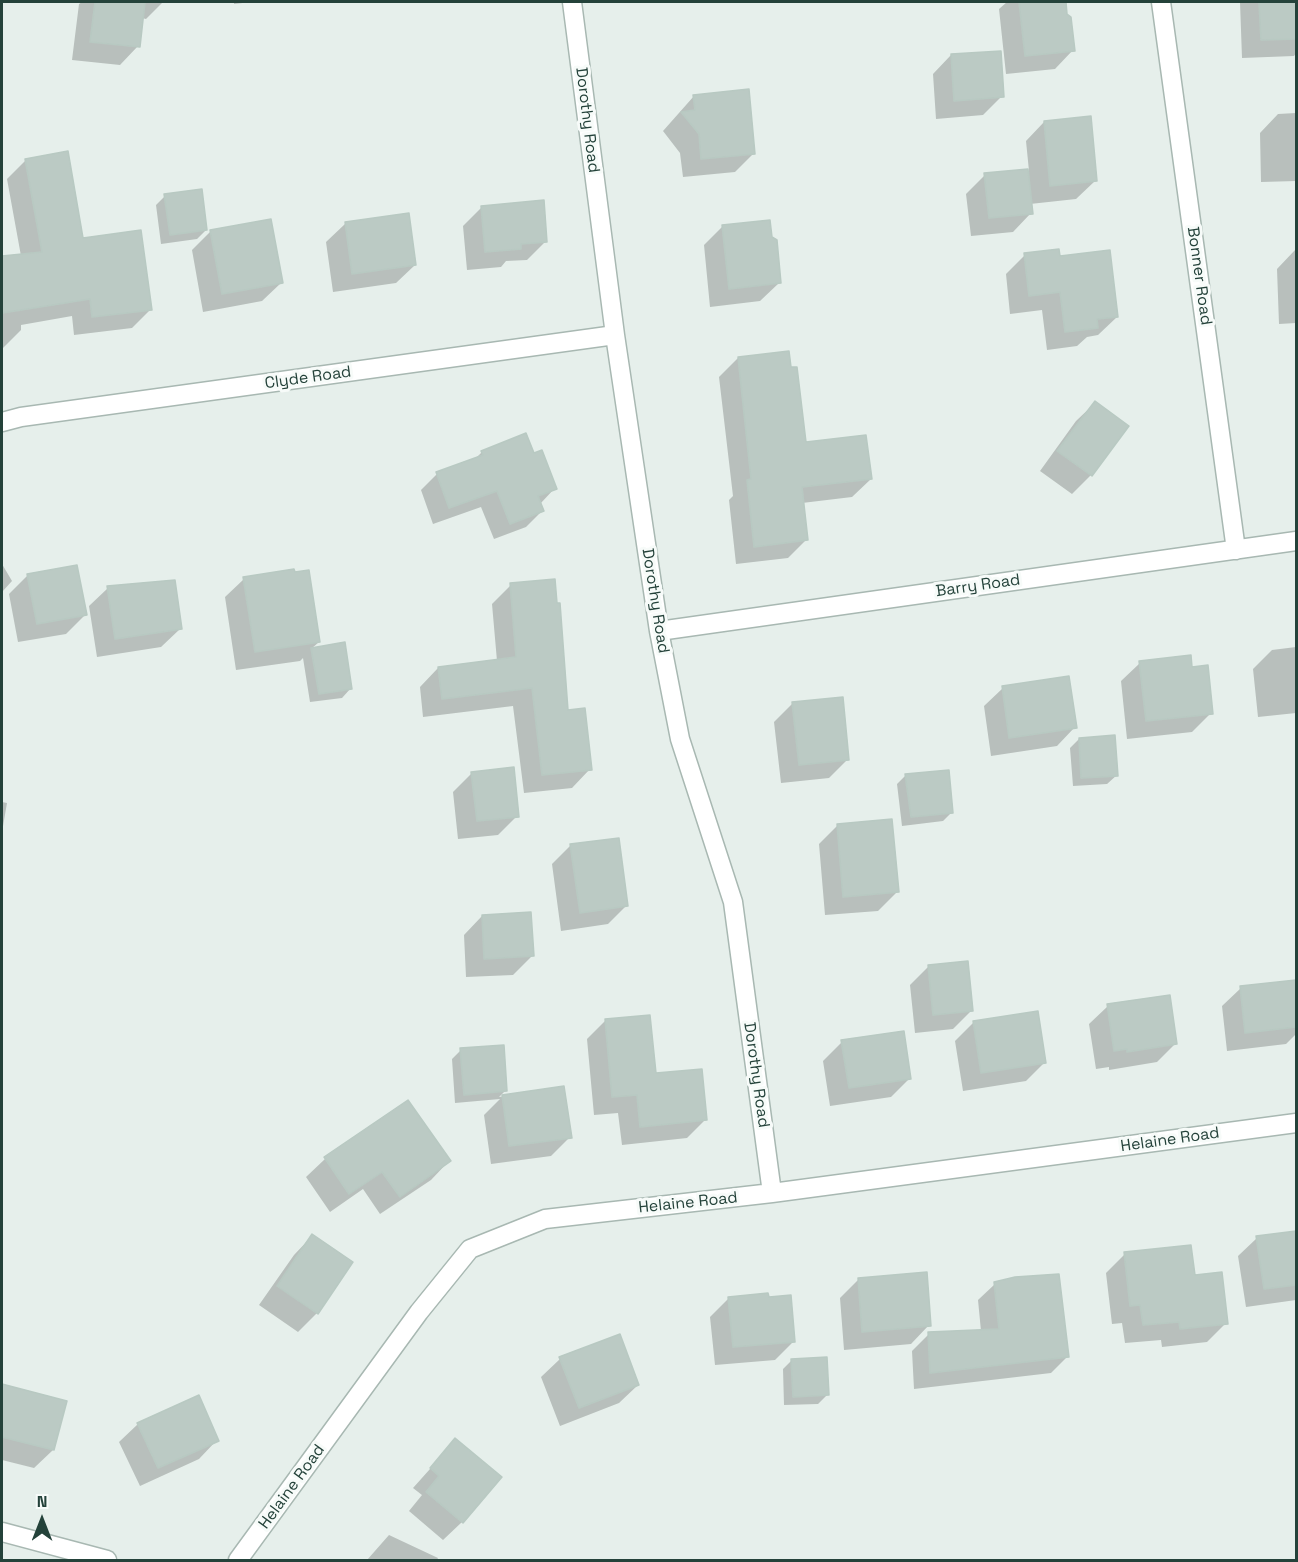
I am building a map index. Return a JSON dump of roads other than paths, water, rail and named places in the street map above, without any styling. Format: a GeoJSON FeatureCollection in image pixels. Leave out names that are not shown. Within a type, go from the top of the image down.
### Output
{"type":"FeatureCollection","features":[{"type":"Feature","properties":{"kind":"street","name":"Dorothy Road"},"geometry":{"type":"LineString","coordinates":[[572,2],[615,335],[659,631],[680,739],[733,902],[772,1193]]}},
{"type":"Feature","properties":{"kind":"street","name":"Bonner Road"},"geometry":{"type":"LineString","coordinates":[[1161,2],[1236,550]]}},
{"type":"Feature","properties":{"kind":"street","name":"Clyde Road"},"geometry":{"type":"LineString","coordinates":[[2,422],[615,335]]}},
{"type":"Feature","properties":{"kind":"street","name":"Barry Road"},"geometry":{"type":"LineString","coordinates":[[659,631],[1296,541]]}},
{"type":"Feature","properties":{"kind":"street","name":"Helaine Road"},"geometry":{"type":"LineString","coordinates":[[238,1560],[419,1312],[470,1249],[545,1219],[772,1193],[1296,1123]]}},
{"type":"Feature","properties":{"kind":"street"},"geometry":{"type":"LineString","coordinates":[[2,1532],[107,1560]]}}]}
